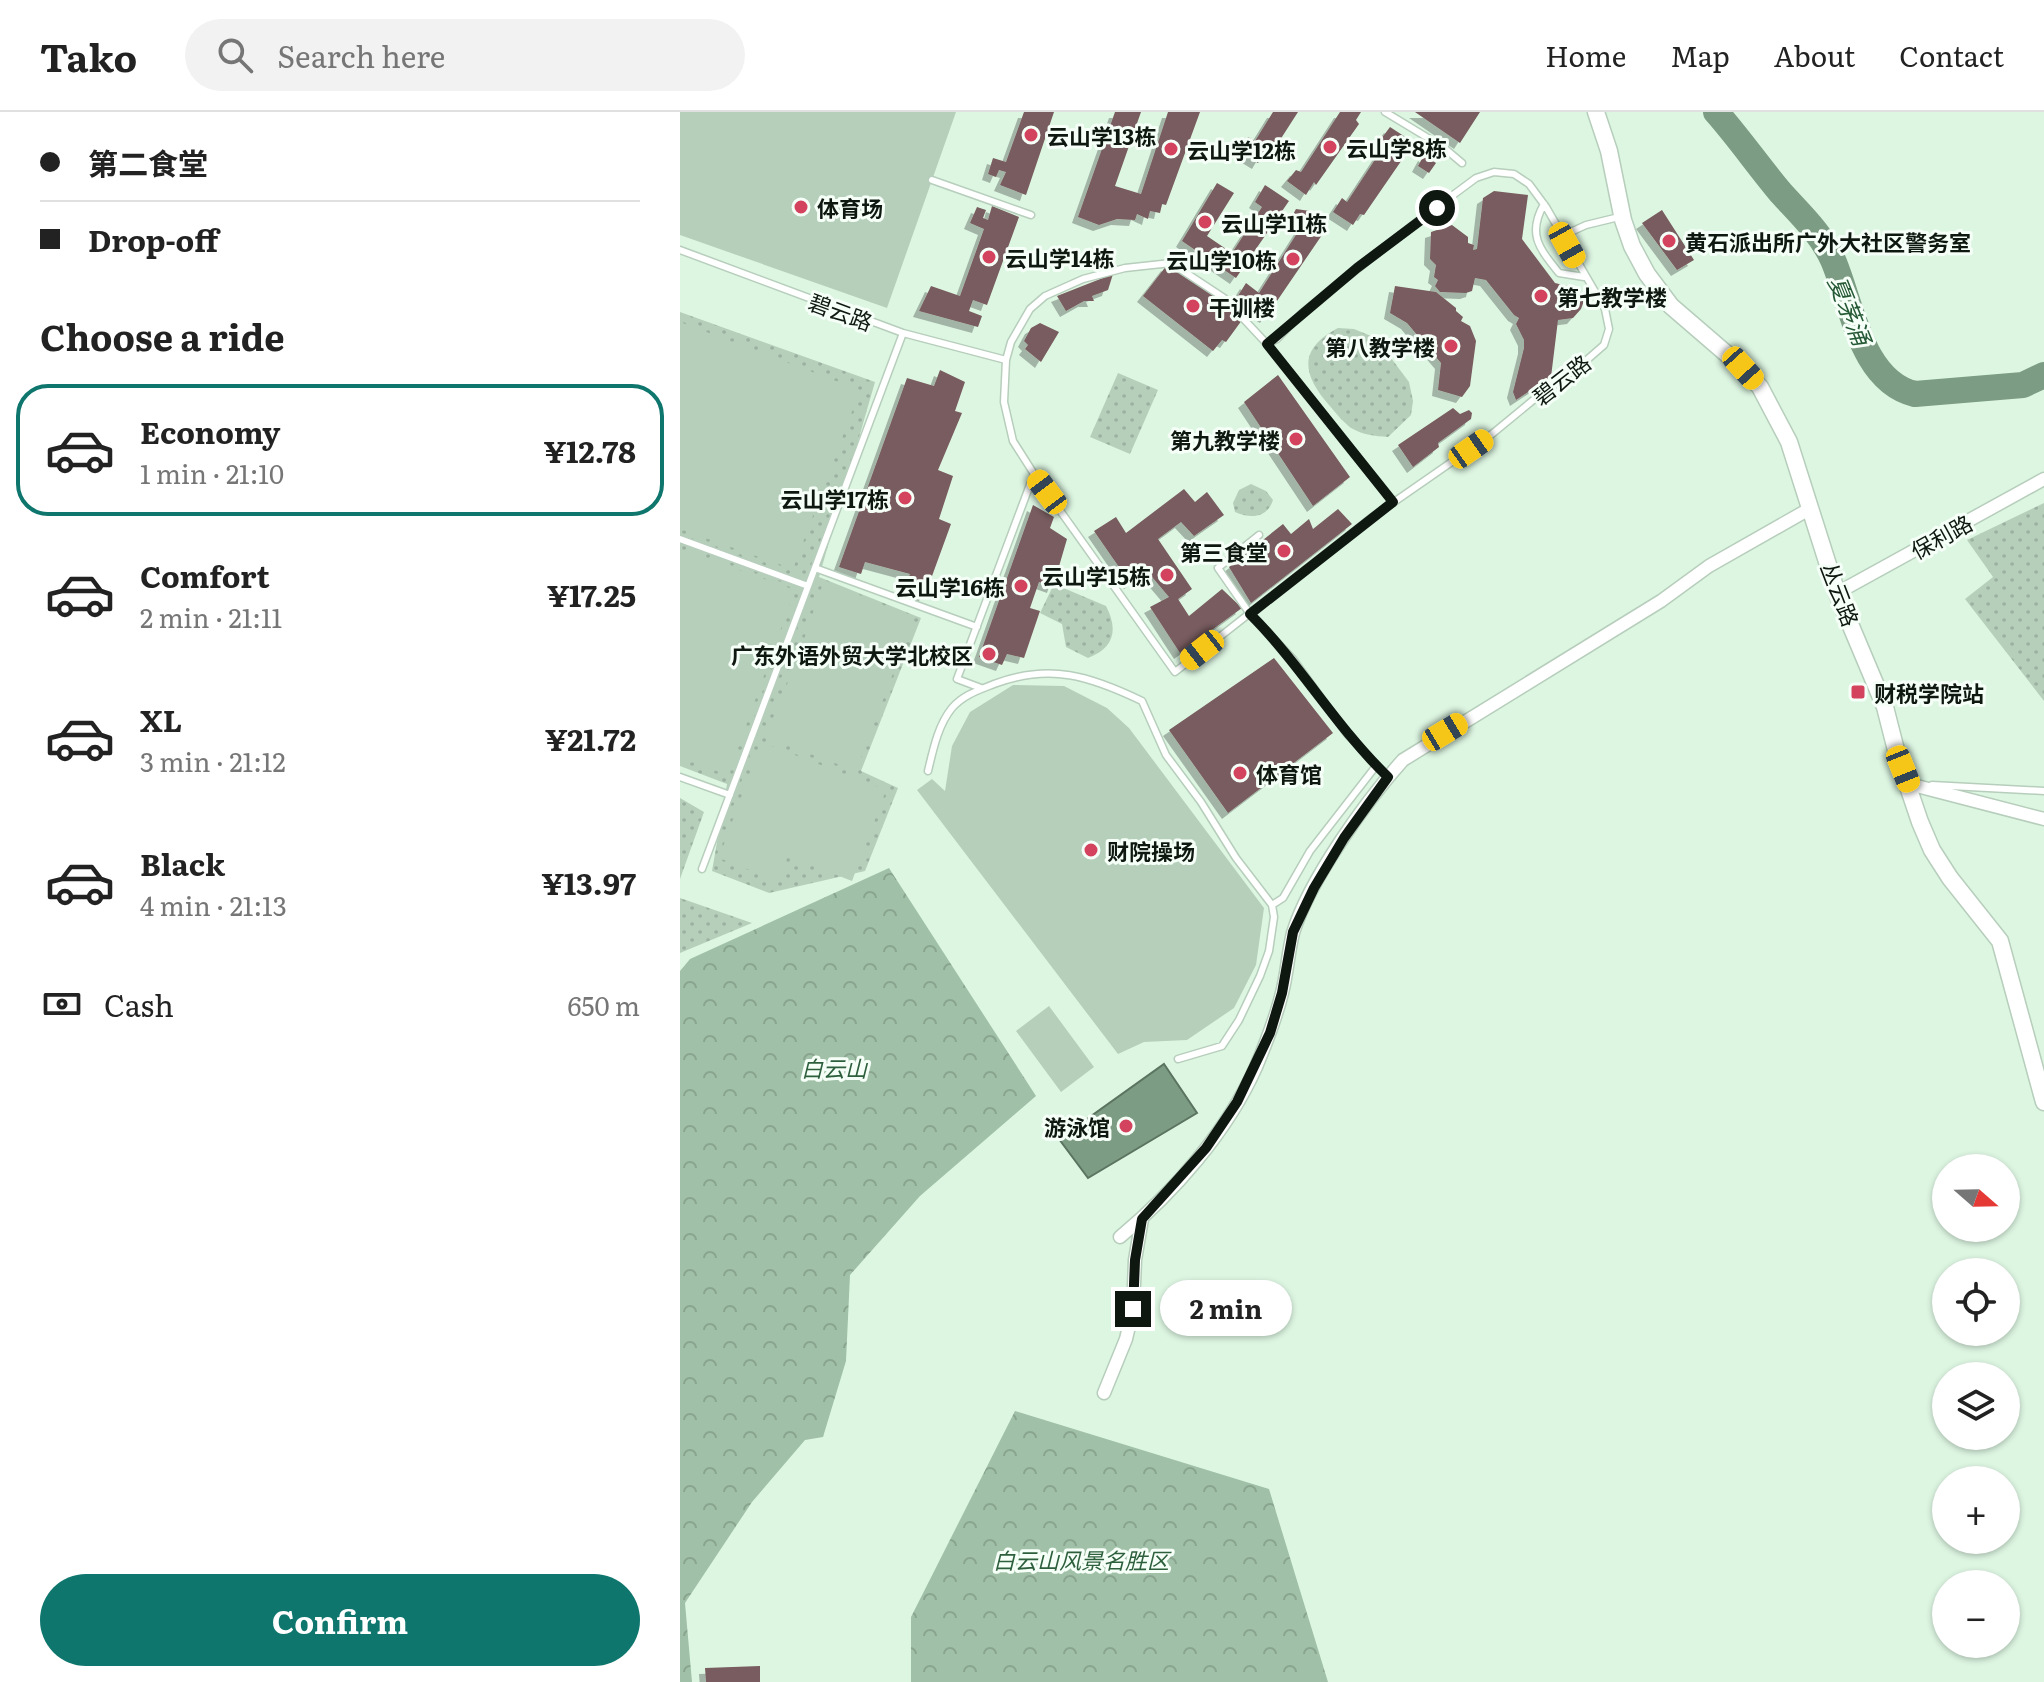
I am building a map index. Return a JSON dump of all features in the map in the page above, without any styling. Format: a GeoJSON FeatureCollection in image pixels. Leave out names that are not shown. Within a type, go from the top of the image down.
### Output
{"type":"FeatureCollection","features":[{"type":"Feature","properties":{"kind":"street","name":"丛云路"},"geometry":{"type":"LineString","coordinates":[[1596,112],[1609,151],[1622,216],[1632,246],[1647,274],[1671,306],[1743,368],[1760,387],[1789,442],[1837,593],[1885,707],[1920,822],[1932,850],[2000,941],[2007,959],[2044,1102]]}},
{"type":"Feature","properties":{"kind":"street","name":"保利路"},"geometry":{"type":"LineString","coordinates":[[1837,593],[2044,479]]}},
{"type":"Feature","properties":{"kind":"street"},"geometry":{"type":"LineString","coordinates":[[1120,1237],[1142,1219],[1206,1148],[1237,1102],[1270,1033],[1282,993],[1293,932],[1314,888],[1344,838],[1403,760],[1661,601],[1709,566],[1811,508]]}},
{"type":"Feature","properties":{"kind":"street"},"geometry":{"type":"LineString","coordinates":[[1909,784],[2044,819]]}},
{"type":"Feature","properties":{"kind":"street"},"geometry":{"type":"LineString","coordinates":[[1104,1393],[1126,1339],[1133,1309],[1135,1260],[1142,1219]]}},
{"type":"Feature","properties":{"kind":"lane"},"geometry":{"type":"LineString","coordinates":[[1385,112],[1443,147],[1462,163]]}},
{"type":"Feature","properties":{"kind":"lane","name":"碧云路"},"geometry":{"type":"LineString","coordinates":[[1494,172],[1514,174],[1529,184],[1562,236],[1605,309],[1609,329],[1604,345],[1492,434],[1393,502],[1175,672],[1013,441],[1004,402],[1006,360],[1011,342],[1030,309],[1045,296],[1083,279],[1125,268],[1171,263],[1224,298],[1267,344],[1357,268],[1476,178],[1494,172]]}},
{"type":"Feature","properties":{"kind":"lane"},"geometry":{"type":"LineString","coordinates":[[932,180],[1031,215]]}},
{"type":"Feature","properties":{"kind":"lane"},"geometry":{"type":"LineString","coordinates":[[1544,204],[1535,220],[1536,238],[1559,273],[1584,277]]}},
{"type":"Feature","properties":{"kind":"lane"},"geometry":{"type":"LineString","coordinates":[[1562,236],[1586,225],[1622,216]]}},
{"type":"Feature","properties":{"kind":"lane","name":"碧云路"},"geometry":{"type":"LineString","coordinates":[[680,250],[903,333],[1006,360]]}},
{"type":"Feature","properties":{"kind":"lane"},"geometry":{"type":"LineString","coordinates":[[702,869],[903,333]]}},
{"type":"Feature","properties":{"kind":"lane"},"geometry":{"type":"LineString","coordinates":[[1267,344],[1393,502]]}},
{"type":"Feature","properties":{"kind":"lane"},"geometry":{"type":"LineString","coordinates":[[982,688],[957,679],[1034,474]]}},
{"type":"Feature","properties":{"kind":"lane"},"geometry":{"type":"LineString","coordinates":[[1259,535],[1218,568],[1250,614],[1292,658],[1348,735],[1388,777]]}},
{"type":"Feature","properties":{"kind":"lane"},"geometry":{"type":"LineString","coordinates":[[680,539],[808,586]]}},
{"type":"Feature","properties":{"kind":"lane"},"geometry":{"type":"LineString","coordinates":[[815,568],[977,627]]}},
{"type":"Feature","properties":{"kind":"lane"},"geometry":{"type":"LineString","coordinates":[[928,771],[934,744],[950,710],[964,697],[982,688],[1024,674],[1061,673],[1087,677],[1142,701],[1166,755],[1272,905],[1274,917],[1269,951],[1260,976],[1239,1020],[1222,1046],[1178,1059]]}},
{"type":"Feature","properties":{"kind":"lane"},"geometry":{"type":"LineString","coordinates":[[1272,905],[1283,898],[1310,851],[1376,766]]}},
{"type":"Feature","properties":{"kind":"lane"},"geometry":{"type":"LineString","coordinates":[[680,777],[730,795]]}},
{"type":"Feature","properties":{"kind":"lane"},"geometry":{"type":"LineString","coordinates":[[1909,784],[2044,791]]}},
{"type":"Feature","properties":{"kind":"shaded area","name":"体育场"},"geometry":{"type":"Polygon","coordinates":[[[680,112],[956,112],[887,308],[680,235],[680,112]]]}},
{"type":"Feature","properties":{"kind":"shaded area"},"geometry":{"type":"Polygon","coordinates":[[[680,312],[875,382],[819,577],[921,618],[861,771],[898,788],[865,871],[769,893],[712,871],[727,784],[680,766],[680,312]]]}},
{"type":"Feature","properties":{"kind":"shaded area"},"geometry":{"type":"Polygon","coordinates":[[[680,322],[860,390],[793,569],[680,529],[680,322]]]}},
{"type":"Feature","properties":{"kind":"shaded area"},"geometry":{"type":"Polygon","coordinates":[[[1338,328],[1354,329],[1376,338],[1409,382],[1413,401],[1411,415],[1388,437],[1365,434],[1351,428],[1313,383],[1308,363],[1310,353],[1325,336],[1338,328]]]}},
{"type":"Feature","properties":{"kind":"shaded area"},"geometry":{"type":"Polygon","coordinates":[[[1118,373],[1158,390],[1130,454],[1090,437],[1118,373]]]}},
{"type":"Feature","properties":{"kind":"shaded area"},"geometry":{"type":"Polygon","coordinates":[[[1251,484],[1266,491],[1273,500],[1263,514],[1247,516],[1235,512],[1233,503],[1239,490],[1251,484]]]}},
{"type":"Feature","properties":{"kind":"shaded area"},"geometry":{"type":"Polygon","coordinates":[[[2044,503],[2044,701],[1965,599],[1993,577],[1967,540],[2044,503]]]}},
{"type":"Feature","properties":{"kind":"shaded area"},"geometry":{"type":"Polygon","coordinates":[[[680,549],[795,590],[728,775],[680,758],[680,549]]]}},
{"type":"Feature","properties":{"kind":"shaded area"},"geometry":{"type":"Polygon","coordinates":[[[824,580],[914,618],[856,771],[765,737],[796,663],[824,580]]]}},
{"type":"Feature","properties":{"kind":"shaded area"},"geometry":{"type":"Polygon","coordinates":[[[1054,584],[1106,606],[1112,622],[1112,637],[1097,654],[1088,658],[1066,647],[1062,624],[1040,613],[1054,584]]]}},
{"type":"Feature","properties":{"kind":"shaded area","name":"财院操场"},"geometry":{"type":"Polygon","coordinates":[[[1013,685],[1064,686],[1107,708],[1129,728],[1264,908],[1256,965],[1234,1008],[1187,1040],[1144,1042],[1118,1054],[917,790],[932,779],[945,791],[952,746],[970,712],[1013,685]]]}},
{"type":"Feature","properties":{"kind":"shaded area"},"geometry":{"type":"Polygon","coordinates":[[[761,742],[886,790],[852,881],[788,856],[778,881],[719,858],[761,742]]]}},
{"type":"Feature","properties":{"kind":"shaded area"},"geometry":{"type":"Polygon","coordinates":[[[680,798],[704,812],[680,879],[680,798]]]}},
{"type":"Feature","properties":{"kind":"shaded area"},"geometry":{"type":"Polygon","coordinates":[[[680,898],[752,923],[680,953],[680,898]]]}},
{"type":"Feature","properties":{"kind":"shaded area"},"geometry":{"type":"Polygon","coordinates":[[[1049,1006],[1094,1067],[1061,1092],[1016,1031],[1049,1006]]]}},
{"type":"Feature","properties":{"kind":"shaded area","name":"游泳馆"},"geometry":{"type":"Polygon","coordinates":[[[1164,1064],[1197,1113],[1088,1178],[1059,1139],[1164,1064]]]}},
{"type":"Feature","properties":{"kind":"green space","name":"白云山"},"geometry":{"type":"Polygon","coordinates":[[[889,868],[1036,1096],[920,1196],[850,1275],[846,1361],[823,1437],[805,1440],[752,1502],[685,1603],[692,1682],[680,1682],[680,971],[690,959],[889,868]]]}},
{"type":"Feature","properties":{"kind":"green space","name":"白云山风景名胜区"},"geometry":{"type":"Polygon","coordinates":[[[1015,1411],[1269,1489],[1328,1682],[911,1682],[911,1617],[1015,1411]]]}},
{"type":"Feature","properties":{"kind":"building","name":"云山学13栋"},"geometry":{"type":"Polygon","coordinates":[[[1024,112],[1054,112],[1026,195],[1000,185],[1006,172],[999,170],[996,177],[988,174],[993,158],[1006,162],[1024,112]]]}},
{"type":"Feature","properties":{"kind":"building","name":"云山学12栋"},"geometry":{"type":"Polygon","coordinates":[[[1115,112],[1141,112],[1115,186],[1141,194],[1168,112],[1200,112],[1166,205],[1162,204],[1160,213],[1150,211],[1148,219],[1137,214],[1135,220],[1117,219],[1099,225],[1078,217],[1115,112]]]}},
{"type":"Feature","properties":{"kind":"building"},"geometry":{"type":"Polygon","coordinates":[[[1273,112],[1298,112],[1271,154],[1265,151],[1258,163],[1240,152],[1248,137],[1255,141],[1273,112]]]}},
{"type":"Feature","properties":{"kind":"building","name":"云山学8栋"},"geometry":{"type":"Polygon","coordinates":[[[1340,112],[1361,112],[1356,120],[1359,124],[1306,195],[1287,181],[1296,170],[1301,172],[1340,112]]]}},
{"type":"Feature","properties":{"kind":"building"},"geometry":{"type":"Polygon","coordinates":[[[1415,112],[1480,112],[1460,143],[1415,112]]]}},
{"type":"Feature","properties":{"kind":"building"},"geometry":{"type":"Polygon","coordinates":[[[1390,127],[1410,140],[1403,151],[1406,154],[1364,215],[1360,214],[1353,225],[1333,212],[1342,198],[1347,202],[1386,143],[1381,139],[1390,127]]]}},
{"type":"Feature","properties":{"kind":"building"},"geometry":{"type":"Polygon","coordinates":[[[1424,155],[1436,163],[1429,173],[1418,166],[1424,155]]]}},
{"type":"Feature","properties":{"kind":"building","name":"云山学11栋"},"geometry":{"type":"Polygon","coordinates":[[[1217,183],[1234,193],[1207,236],[1232,253],[1262,207],[1255,202],[1265,185],[1289,201],[1236,278],[1182,241],[1217,183]]]}},
{"type":"Feature","properties":{"kind":"building","name":"第七教学楼"},"geometry":{"type":"Polygon","coordinates":[[[1494,191],[1528,195],[1522,239],[1555,283],[1579,289],[1585,298],[1573,318],[1558,320],[1551,377],[1516,400],[1513,392],[1524,348],[1524,340],[1516,324],[1519,318],[1486,280],[1475,278],[1472,291],[1466,293],[1440,292],[1435,286],[1438,280],[1434,277],[1436,265],[1430,259],[1431,232],[1452,225],[1468,237],[1468,243],[1474,245],[1473,250],[1477,249],[1483,198],[1494,191]]]}},
{"type":"Feature","properties":{"kind":"building","name":"云山学14栋"},"geometry":{"type":"Polygon","coordinates":[[[992,206],[1019,217],[987,305],[973,300],[969,311],[982,316],[978,327],[919,311],[931,286],[960,296],[984,229],[970,223],[977,207],[986,210],[983,218],[988,220],[992,206]]]}},
{"type":"Feature","properties":{"kind":"building","name":"云山学10栋"},"geometry":{"type":"Polygon","coordinates":[[[1296,209],[1310,211],[1325,221],[1318,233],[1322,235],[1266,317],[1236,299],[1246,283],[1259,293],[1301,227],[1290,220],[1296,209]]]}},
{"type":"Feature","properties":{"kind":"building","name":"黄石派出所广外大社区警务室"},"geometry":{"type":"Polygon","coordinates":[[[1662,210],[1694,260],[1677,270],[1642,223],[1662,210]]]}},
{"type":"Feature","properties":{"kind":"building","name":"干训楼"},"geometry":{"type":"Polygon","coordinates":[[[1167,265],[1245,316],[1226,342],[1222,340],[1213,351],[1143,296],[1167,265]]]}},
{"type":"Feature","properties":{"kind":"building"},"geometry":{"type":"Polygon","coordinates":[[[1113,274],[1108,290],[1092,296],[1094,301],[1084,301],[1066,311],[1057,296],[1113,274]]]}},
{"type":"Feature","properties":{"kind":"building","name":"第八教学楼"},"geometry":{"type":"Polygon","coordinates":[[[1395,286],[1436,292],[1456,308],[1463,317],[1461,321],[1470,326],[1476,341],[1470,386],[1462,397],[1438,390],[1441,363],[1407,323],[1390,313],[1395,286]]]}},
{"type":"Feature","properties":{"kind":"building"},"geometry":{"type":"Polygon","coordinates":[[[1040,323],[1059,332],[1041,362],[1025,349],[1028,345],[1024,341],[1031,328],[1040,323]]]}},
{"type":"Feature","properties":{"kind":"building","name":"云山学17栋"},"geometry":{"type":"Polygon","coordinates":[[[940,370],[965,382],[955,411],[962,413],[938,470],[953,476],[939,519],[951,524],[924,598],[904,589],[910,574],[865,562],[861,574],[839,567],[907,378],[934,386],[940,370]]]}},
{"type":"Feature","properties":{"kind":"building","name":"第九教学楼"},"geometry":{"type":"Polygon","coordinates":[[[1278,375],[1350,477],[1313,506],[1244,402],[1278,375]]]}},
{"type":"Feature","properties":{"kind":"building"},"geometry":{"type":"Polygon","coordinates":[[[1453,408],[1460,414],[1469,410],[1471,419],[1438,443],[1439,447],[1413,467],[1398,445],[1453,408]]]}},
{"type":"Feature","properties":{"kind":"building","name":"云山学15栋"},"geometry":{"type":"Polygon","coordinates":[[[1184,489],[1195,502],[1207,492],[1224,515],[1194,536],[1181,522],[1158,539],[1192,589],[1178,599],[1189,616],[1222,589],[1242,608],[1180,653],[1150,607],[1169,597],[1147,571],[1130,583],[1094,531],[1116,517],[1126,533],[1184,489]]]}},
{"type":"Feature","properties":{"kind":"building","name":"云山学16栋"},"geometry":{"type":"Polygon","coordinates":[[[1033,505],[1054,517],[1050,528],[1067,539],[1053,587],[1039,582],[1030,608],[1040,611],[1024,658],[1007,654],[1002,665],[979,657],[1033,505]]]}},
{"type":"Feature","properties":{"kind":"building","name":"第三食堂"},"geometry":{"type":"Polygon","coordinates":[[[1338,509],[1352,524],[1251,603],[1229,567],[1283,524],[1291,534],[1309,519],[1313,529],[1338,509]]]}},
{"type":"Feature","properties":{"kind":"building","name":"体育馆"},"geometry":{"type":"Polygon","coordinates":[[[1274,658],[1333,733],[1228,813],[1169,730],[1274,658]]]}},
{"type":"Feature","properties":{"kind":"building"},"geometry":{"type":"Polygon","coordinates":[[[760,1666],[760,1682],[706,1682],[705,1668],[760,1666]]]}},
{"type":"Feature","properties":{"kind":"waterway","name":"夏茅涌"},"geometry":{"type":"LineString","coordinates":[[1716,112],[1822,241],[1833,260],[1861,339],[1882,374],[1897,386],[1915,394],[2023,385],[2044,375]]}},
{"type":"Feature","properties":{"kind":"place","name":"云山学13栋"},"geometry":{"type":"Point","coordinates":[1031,135]}},
{"type":"Feature","properties":{"kind":"place","name":"云山学8栋"},"geometry":{"type":"Point","coordinates":[1330,147]}},
{"type":"Feature","properties":{"kind":"place","name":"云山学12栋"},"geometry":{"type":"Point","coordinates":[1171,149]}},
{"type":"Feature","properties":{"kind":"place","name":"体育场"},"geometry":{"type":"Point","coordinates":[801,207]}},
{"type":"Feature","properties":{"kind":"place","name":"云山学11栋"},"geometry":{"type":"Point","coordinates":[1205,222]}},
{"type":"Feature","properties":{"kind":"place","name":"黄石派出所广外大社区警务室"},"geometry":{"type":"Point","coordinates":[1669,241]}},
{"type":"Feature","properties":{"kind":"place","name":"云山学14栋"},"geometry":{"type":"Point","coordinates":[989,257]}},
{"type":"Feature","properties":{"kind":"place","name":"云山学10栋"},"geometry":{"type":"Point","coordinates":[1293,259]}},
{"type":"Feature","properties":{"kind":"place","name":"第七教学楼"},"geometry":{"type":"Point","coordinates":[1541,296]}},
{"type":"Feature","properties":{"kind":"place","name":"干训楼"},"geometry":{"type":"Point","coordinates":[1193,306]}},
{"type":"Feature","properties":{"kind":"place","name":"第八教学楼"},"geometry":{"type":"Point","coordinates":[1451,346]}},
{"type":"Feature","properties":{"kind":"place","name":"第九教学楼"},"geometry":{"type":"Point","coordinates":[1296,439]}},
{"type":"Feature","properties":{"kind":"place","name":"云山学17栋"},"geometry":{"type":"Point","coordinates":[905,498]}},
{"type":"Feature","properties":{"kind":"place","name":"第三食堂"},"geometry":{"type":"Point","coordinates":[1284,551]}},
{"type":"Feature","properties":{"kind":"place","name":"云山学15栋"},"geometry":{"type":"Point","coordinates":[1167,575]}},
{"type":"Feature","properties":{"kind":"place","name":"云山学16栋"},"geometry":{"type":"Point","coordinates":[1021,586]}},
{"type":"Feature","properties":{"kind":"place","name":"广东外语外贸大学北校区"},"geometry":{"type":"Point","coordinates":[989,654]}},
{"type":"Feature","properties":{"kind":"place","name":"财税学院站"},"geometry":{"type":"Point","coordinates":[1858,692]}},
{"type":"Feature","properties":{"kind":"place","name":"体育馆"},"geometry":{"type":"Point","coordinates":[1240,773]}},
{"type":"Feature","properties":{"kind":"place","name":"财院操场"},"geometry":{"type":"Point","coordinates":[1091,850]}},
{"type":"Feature","properties":{"kind":"place","name":"游泳馆"},"geometry":{"type":"Point","coordinates":[1126,1126]}},
{"type":"Feature","properties":{"kind":"route"},"geometry":{"type":"LineString","coordinates":[[1133,1309],[1135,1260],[1142,1219],[1206,1148],[1255,1070],[1282,993],[1293,932],[1314,888],[1344,838],[1388,777],[1348,735],[1292,658],[1250,614],[1393,502],[1267,344],[1277,339],[1302,313],[1357,268],[1437,208]]}}]}
